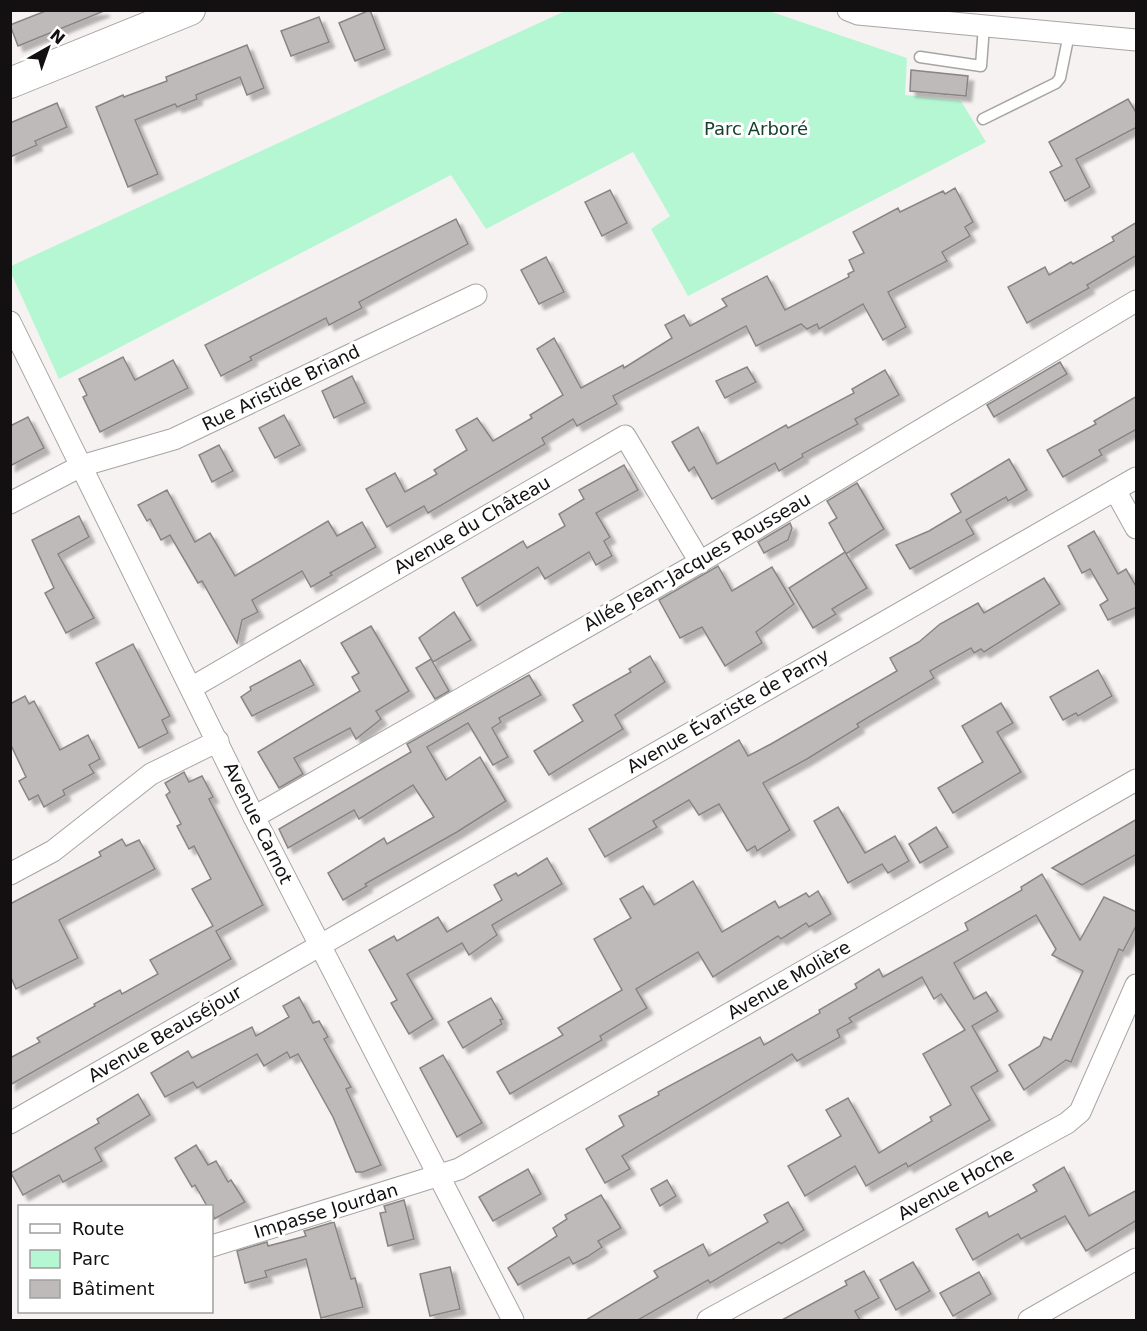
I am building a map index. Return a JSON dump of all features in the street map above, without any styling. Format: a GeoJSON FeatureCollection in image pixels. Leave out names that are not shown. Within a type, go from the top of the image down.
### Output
{"type":"FeatureCollection","features":[{"type":"Feature","properties":{"kind":"street"},"geometry":{"type":"LineString","coordinates":[[10,83],[190,10]]}},
{"type":"Feature","properties":{"kind":"street"},"geometry":{"type":"LineString","coordinates":[[848,10],[984,26],[1137,40]]}},
{"type":"Feature","properties":{"kind":"street","name":"Rue Aristide Briand"},"geometry":{"type":"LineString","coordinates":[[10,503],[81,466],[174,440],[476,295]]}},
{"type":"Feature","properties":{"kind":"street","name":"Allée Jean-Jacques Rousseau"},"geometry":{"type":"LineString","coordinates":[[254,817],[700,562],[1137,301]]}},
{"type":"Feature","properties":{"kind":"street","name":"Avenue Carnot"},"geometry":{"type":"LineString","coordinates":[[10,322],[254,817],[513,1320]]}},
{"type":"Feature","properties":{"kind":"street","name":"Avenue du Château"},"geometry":{"type":"LineString","coordinates":[[192,688],[625,436],[700,562]]}},
{"type":"Feature","properties":{"kind":"street","name":"Avenue Évariste de Parny"},"geometry":{"type":"LineString","coordinates":[[320,946],[1137,478]]}},
{"type":"Feature","properties":{"kind":"street"},"geometry":{"type":"LineString","coordinates":[[1115,490],[1137,528]]}},
{"type":"Feature","properties":{"kind":"street"},"geometry":{"type":"LineString","coordinates":[[10,874],[52,851],[151,774],[218,741]]}},
{"type":"Feature","properties":{"kind":"street","name":"Avenue Molière"},"geometry":{"type":"LineString","coordinates":[[440,1176],[469,1164],[1137,780]]}},
{"type":"Feature","properties":{"kind":"street","name":"Avenue Beauséjour"},"geometry":{"type":"LineString","coordinates":[[10,1123],[320,946]]}},
{"type":"Feature","properties":{"kind":"street","name":"Avenue Hoche"},"geometry":{"type":"LineString","coordinates":[[708,1320],[1080,1113],[1137,985]]}},
{"type":"Feature","properties":{"kind":"street","name":"Impasse Jourdan"},"geometry":{"type":"LineString","coordinates":[[213,1246],[440,1176]]}},
{"type":"Feature","properties":{"kind":"street"},"geometry":{"type":"LineString","coordinates":[[1029,1320],[1137,1259]]}},
{"type":"Feature","properties":{"kind":"lane"},"geometry":{"type":"LineString","coordinates":[[920,57],[981,66],[984,26]]}},
{"type":"Feature","properties":{"kind":"lane"},"geometry":{"type":"LineString","coordinates":[[984,119],[1056,83],[1060,78],[1069,34]]}},
{"type":"Feature","properties":{"kind":"green space","name":"Parc Arboré"},"geometry":{"type":"Polygon","coordinates":[[[565,11],[769,11],[907,58],[905,95],[961,101],[986,142],[688,296],[651,229],[670,216],[633,152],[486,229],[451,175],[59,379],[11,273],[11,266],[565,11]]]}},
{"type":"Feature","properties":{"kind":"building"},"geometry":{"type":"Polygon","coordinates":[[[48,10],[104,11],[18,46],[10,25],[48,10]]]}},
{"type":"Feature","properties":{"kind":"building"},"geometry":{"type":"Polygon","coordinates":[[[370,10],[385,49],[355,61],[339,23],[370,10]]]}},
{"type":"Feature","properties":{"kind":"building"},"geometry":{"type":"Polygon","coordinates":[[[319,17],[329,42],[291,56],[281,31],[319,17]]]}},
{"type":"Feature","properties":{"kind":"building"},"geometry":{"type":"Polygon","coordinates":[[[247,45],[264,88],[247,95],[240,77],[196,95],[197,99],[177,107],[175,104],[135,120],[158,174],[128,187],[96,107],[123,95],[124,97],[167,81],[166,77],[247,45]]]}},
{"type":"Feature","properties":{"kind":"building"},"geometry":{"type":"Polygon","coordinates":[[[911,70],[968,76],[966,96],[910,91],[911,70]]]}},
{"type":"Feature","properties":{"kind":"building"},"geometry":{"type":"Polygon","coordinates":[[[1128,99],[1137,114],[1137,127],[1076,159],[1090,187],[1065,201],[1050,172],[1062,166],[1049,142],[1128,99]]]}},
{"type":"Feature","properties":{"kind":"building"},"geometry":{"type":"Polygon","coordinates":[[[57,103],[67,127],[35,141],[37,145],[10,157],[10,123],[57,103]]]}},
{"type":"Feature","properties":{"kind":"building"},"geometry":{"type":"Polygon","coordinates":[[[955,188],[973,222],[965,227],[970,236],[942,252],[947,261],[888,292],[906,327],[883,340],[863,304],[819,329],[817,324],[807,329],[801,324],[756,346],[746,326],[613,396],[617,404],[577,426],[573,419],[542,438],[545,444],[428,513],[424,506],[387,527],[366,489],[395,473],[405,492],[437,474],[434,470],[467,450],[456,430],[477,418],[493,441],[532,418],[530,415],[563,395],[537,349],[554,338],[581,388],[623,365],[624,368],[672,338],[665,325],[684,315],[690,326],[727,306],[722,299],[767,276],[785,310],[849,277],[848,274],[854,271],[849,260],[864,253],[853,232],[898,208],[900,212],[943,191],[945,194],[955,188]]]}},
{"type":"Feature","properties":{"kind":"building"},"geometry":{"type":"Polygon","coordinates":[[[610,190],[627,223],[602,236],[585,202],[610,190]]]}},
{"type":"Feature","properties":{"kind":"building"},"geometry":{"type":"Polygon","coordinates":[[[456,219],[468,244],[359,302],[362,308],[329,325],[326,318],[250,357],[252,360],[221,376],[205,345],[456,219]]]}},
{"type":"Feature","properties":{"kind":"building"},"geometry":{"type":"Polygon","coordinates":[[[1137,222],[1137,255],[1087,285],[1089,288],[1027,323],[1008,287],[1045,267],[1049,275],[1071,262],[1073,264],[1114,241],[1112,237],[1137,222]]]}},
{"type":"Feature","properties":{"kind":"building"},"geometry":{"type":"Polygon","coordinates":[[[546,257],[564,292],[539,304],[521,270],[546,257]]]}},
{"type":"Feature","properties":{"kind":"building"},"geometry":{"type":"Polygon","coordinates":[[[123,357],[135,380],[173,360],[188,388],[100,432],[83,397],[87,395],[79,379],[123,357]]]}},
{"type":"Feature","properties":{"kind":"building"},"geometry":{"type":"Polygon","coordinates":[[[1060,362],[1067,374],[994,417],[987,405],[1060,362]]]}},
{"type":"Feature","properties":{"kind":"building"},"geometry":{"type":"Polygon","coordinates":[[[747,367],[756,382],[725,398],[716,381],[747,367]]]}},
{"type":"Feature","properties":{"kind":"building"},"geometry":{"type":"Polygon","coordinates":[[[885,370],[899,395],[855,419],[858,424],[802,454],[803,457],[779,471],[775,463],[712,499],[694,467],[689,471],[672,442],[698,427],[717,464],[786,425],[788,428],[854,393],[852,389],[885,370]]]}},
{"type":"Feature","properties":{"kind":"building"},"geometry":{"type":"Polygon","coordinates":[[[352,376],[365,403],[334,418],[322,391],[352,376]]]}},
{"type":"Feature","properties":{"kind":"building"},"geometry":{"type":"Polygon","coordinates":[[[1137,396],[1137,429],[1099,450],[1102,455],[1063,477],[1047,450],[1096,424],[1094,421],[1137,396]]]}},
{"type":"Feature","properties":{"kind":"building"},"geometry":{"type":"Polygon","coordinates":[[[284,415],[300,445],[275,458],[259,428],[284,415]]]}},
{"type":"Feature","properties":{"kind":"building"},"geometry":{"type":"Polygon","coordinates":[[[28,417],[44,448],[10,466],[10,426],[28,417]]]}},
{"type":"Feature","properties":{"kind":"building"},"geometry":{"type":"Polygon","coordinates":[[[219,445],[233,471],[212,482],[199,455],[219,445]]]}},
{"type":"Feature","properties":{"kind":"building"},"geometry":{"type":"Polygon","coordinates":[[[1009,459],[1027,490],[1008,501],[1006,497],[966,520],[974,534],[910,569],[896,545],[929,531],[961,512],[951,494],[1009,459]]]}},
{"type":"Feature","properties":{"kind":"building"},"geometry":{"type":"Polygon","coordinates":[[[624,465],[638,490],[596,513],[610,537],[604,541],[612,556],[596,565],[589,552],[545,579],[538,567],[477,606],[462,578],[523,541],[527,548],[565,526],[559,514],[584,499],[579,490],[624,465]]]}},
{"type":"Feature","properties":{"kind":"building"},"geometry":{"type":"Polygon","coordinates":[[[857,483],[884,529],[846,554],[829,523],[837,518],[827,501],[857,483]]]}},
{"type":"Feature","properties":{"kind":"building"},"geometry":{"type":"Polygon","coordinates":[[[167,490],[195,542],[210,533],[235,576],[328,521],[337,536],[362,522],[376,547],[330,573],[332,575],[311,587],[302,571],[252,600],[258,612],[242,620],[237,643],[202,581],[198,583],[170,535],[161,540],[150,519],[147,521],[138,505],[167,490]]]}},
{"type":"Feature","properties":{"kind":"building"},"geometry":{"type":"Polygon","coordinates":[[[79,516],[89,537],[58,554],[94,618],[66,633],[45,593],[54,588],[32,540],[79,516]]]}},
{"type":"Feature","properties":{"kind":"building"},"geometry":{"type":"Polygon","coordinates":[[[790,523],[792,528],[788,540],[764,553],[758,542],[790,523]]]}},
{"type":"Feature","properties":{"kind":"building"},"geometry":{"type":"Polygon","coordinates":[[[1094,531],[1118,574],[1126,569],[1137,588],[1137,607],[1108,620],[1100,605],[1108,600],[1090,569],[1082,573],[1068,546],[1094,531]]]}},
{"type":"Feature","properties":{"kind":"building"},"geometry":{"type":"Polygon","coordinates":[[[845,552],[867,588],[832,609],[836,614],[813,628],[789,588],[845,552]]]}},
{"type":"Feature","properties":{"kind":"building"},"geometry":{"type":"Polygon","coordinates":[[[718,566],[732,591],[772,567],[794,604],[756,632],[762,643],[725,666],[702,627],[680,638],[659,600],[718,566]]]}},
{"type":"Feature","properties":{"kind":"building"},"geometry":{"type":"Polygon","coordinates":[[[1044,578],[1060,604],[984,652],[981,649],[974,653],[971,648],[930,671],[934,678],[857,724],[859,727],[807,759],[763,783],[790,830],[757,851],[755,846],[747,851],[719,804],[699,815],[689,800],[653,821],[657,827],[605,857],[589,829],[739,740],[748,756],[771,744],[897,671],[890,658],[919,642],[940,624],[978,603],[984,613],[1044,578]]]}},
{"type":"Feature","properties":{"kind":"building"},"geometry":{"type":"Polygon","coordinates":[[[454,612],[471,640],[433,662],[419,638],[454,612]]]}},
{"type":"Feature","properties":{"kind":"building"},"geometry":{"type":"Polygon","coordinates":[[[371,626],[409,691],[376,711],[381,719],[356,739],[350,728],[294,758],[303,774],[279,788],[258,752],[360,691],[352,677],[359,673],[341,643],[371,626]]]}},
{"type":"Feature","properties":{"kind":"building"},"geometry":{"type":"Polygon","coordinates":[[[133,644],[170,716],[162,720],[168,733],[139,748],[96,663],[133,644]]]}},
{"type":"Feature","properties":{"kind":"building"},"geometry":{"type":"Polygon","coordinates":[[[650,656],[665,682],[615,715],[623,729],[549,775],[534,751],[583,721],[573,705],[631,672],[629,669],[650,656]]]}},
{"type":"Feature","properties":{"kind":"building"},"geometry":{"type":"Polygon","coordinates":[[[431,659],[449,691],[435,699],[416,668],[431,659]]]}},
{"type":"Feature","properties":{"kind":"building"},"geometry":{"type":"Polygon","coordinates":[[[300,660],[314,685],[252,716],[241,697],[251,690],[250,687],[300,660]]]}},
{"type":"Feature","properties":{"kind":"building"},"geometry":{"type":"Polygon","coordinates":[[[1098,670],[1112,696],[1078,716],[1076,713],[1063,720],[1050,697],[1098,670]]]}},
{"type":"Feature","properties":{"kind":"building"},"geometry":{"type":"Polygon","coordinates":[[[529,675],[541,695],[499,718],[501,722],[492,728],[508,757],[493,765],[468,723],[427,747],[446,780],[480,757],[506,801],[457,832],[365,884],[367,886],[343,900],[328,873],[384,838],[387,844],[434,817],[413,785],[359,819],[354,810],[288,848],[279,829],[411,752],[407,744],[529,675]]]}},
{"type":"Feature","properties":{"kind":"building"},"geometry":{"type":"Polygon","coordinates":[[[25,696],[29,704],[34,701],[60,750],[88,735],[100,759],[89,765],[94,773],[63,790],[65,795],[44,807],[38,795],[29,800],[19,781],[26,777],[10,743],[10,704],[25,696]]]}},
{"type":"Feature","properties":{"kind":"building"},"geometry":{"type":"Polygon","coordinates":[[[1001,703],[1013,723],[997,732],[1021,772],[953,813],[938,788],[983,762],[962,726],[1001,703]]]}},
{"type":"Feature","properties":{"kind":"building"},"geometry":{"type":"Polygon","coordinates":[[[184,772],[189,782],[202,776],[213,797],[209,799],[263,905],[216,931],[231,959],[10,1085],[10,1058],[40,1042],[37,1038],[95,1006],[94,1004],[120,990],[122,994],[158,974],[150,960],[213,926],[192,889],[211,879],[194,846],[189,849],[177,826],[181,824],[166,795],[170,792],[165,783],[184,772]]]}},
{"type":"Feature","properties":{"kind":"building"},"geometry":{"type":"Polygon","coordinates":[[[838,807],[865,853],[895,836],[909,861],[888,873],[882,864],[848,883],[814,821],[838,807]]]}},
{"type":"Feature","properties":{"kind":"building"},"geometry":{"type":"Polygon","coordinates":[[[1137,819],[1137,854],[1082,885],[1052,868],[1137,819]]]}},
{"type":"Feature","properties":{"kind":"building"},"geometry":{"type":"Polygon","coordinates":[[[936,827],[948,847],[920,863],[909,844],[936,827]]]}},
{"type":"Feature","properties":{"kind":"building"},"geometry":{"type":"Polygon","coordinates":[[[122,839],[126,846],[139,840],[155,869],[59,920],[78,958],[16,989],[10,975],[10,904],[101,856],[99,852],[122,839]]]}},
{"type":"Feature","properties":{"kind":"building"},"geometry":{"type":"Polygon","coordinates":[[[547,858],[562,884],[492,925],[497,935],[469,955],[462,943],[407,974],[433,1019],[409,1034],[391,1003],[397,1000],[369,950],[394,936],[397,941],[438,917],[447,932],[502,900],[494,885],[516,873],[518,876],[547,858]]]}},
{"type":"Feature","properties":{"kind":"building"},"geometry":{"type":"Polygon","coordinates":[[[1042,874],[1080,940],[1104,897],[1137,912],[1137,924],[1123,951],[1119,949],[1071,1062],[1066,1060],[1024,1090],[1009,1065],[1040,1046],[1044,1037],[1051,1040],[1083,971],[1052,955],[1056,949],[1036,915],[954,963],[974,999],[986,992],[998,1011],[972,1026],[998,1071],[971,1087],[990,1120],[908,1167],[906,1163],[866,1186],[855,1166],[805,1196],[788,1166],[841,1136],[826,1110],[848,1098],[879,1153],[932,1121],[930,1117],[951,1105],[923,1054],[965,1030],[941,994],[934,999],[922,977],[849,1018],[852,1022],[837,1030],[840,1037],[797,1061],[792,1054],[622,1156],[630,1169],[605,1183],[586,1149],[624,1126],[619,1116],[659,1095],[658,1092],[760,1037],[764,1045],[820,1013],[819,1010],[857,988],[855,984],[879,969],[883,977],[968,930],[965,923],[1022,890],[1021,887],[1042,874]]]}},
{"type":"Feature","properties":{"kind":"building"},"geometry":{"type":"Polygon","coordinates":[[[693,881],[722,932],[775,901],[779,908],[806,893],[809,897],[818,891],[831,914],[809,927],[806,923],[781,939],[778,936],[713,977],[698,952],[636,989],[647,1008],[600,1036],[602,1040],[510,1094],[497,1072],[563,1035],[558,1028],[622,990],[594,939],[631,918],[620,899],[643,886],[654,905],[693,881]]]}},
{"type":"Feature","properties":{"kind":"building"},"geometry":{"type":"Polygon","coordinates":[[[299,997],[313,1023],[319,1021],[328,1037],[324,1039],[351,1087],[346,1089],[381,1165],[363,1172],[356,1172],[333,1117],[298,1054],[290,1058],[287,1052],[264,1066],[257,1054],[197,1088],[193,1082],[165,1097],[151,1073],[188,1051],[192,1058],[252,1027],[256,1036],[289,1017],[283,1006],[299,997]]]}},
{"type":"Feature","properties":{"kind":"building"},"geometry":{"type":"Polygon","coordinates":[[[491,998],[503,1019],[500,1020],[502,1024],[463,1048],[448,1022],[491,998]]]}},
{"type":"Feature","properties":{"kind":"building"},"geometry":{"type":"Polygon","coordinates":[[[443,1055],[482,1123],[457,1137],[420,1068],[443,1055]]]}},
{"type":"Feature","properties":{"kind":"building"},"geometry":{"type":"Polygon","coordinates":[[[138,1094],[150,1115],[95,1148],[102,1161],[63,1182],[59,1175],[23,1195],[11,1173],[99,1123],[97,1119],[138,1094]]]}},
{"type":"Feature","properties":{"kind":"building"},"geometry":{"type":"Polygon","coordinates":[[[196,1145],[208,1165],[216,1161],[228,1182],[231,1180],[245,1202],[214,1219],[213,1205],[206,1205],[195,1185],[192,1187],[175,1158],[196,1145]]]}},
{"type":"Feature","properties":{"kind":"building"},"geometry":{"type":"Polygon","coordinates":[[[1064,1167],[1089,1216],[1137,1190],[1137,1220],[1086,1251],[1065,1216],[1021,1239],[1018,1234],[973,1260],[956,1229],[987,1212],[989,1217],[1037,1191],[1033,1185],[1064,1167]]]}},
{"type":"Feature","properties":{"kind":"building"},"geometry":{"type":"Polygon","coordinates":[[[528,1169],[541,1194],[493,1221],[479,1197],[528,1169]]]}},
{"type":"Feature","properties":{"kind":"building"},"geometry":{"type":"Polygon","coordinates":[[[667,1180],[676,1196],[660,1206],[651,1189],[667,1180]]]}},
{"type":"Feature","properties":{"kind":"building"},"geometry":{"type":"Polygon","coordinates":[[[601,1195],[621,1228],[598,1241],[602,1247],[587,1257],[573,1264],[569,1257],[518,1285],[508,1268],[557,1236],[553,1228],[567,1219],[565,1215],[601,1195]]]}},
{"type":"Feature","properties":{"kind":"building"},"geometry":{"type":"Polygon","coordinates":[[[404,1200],[414,1239],[388,1246],[380,1213],[386,1212],[384,1206],[404,1200]]]}},
{"type":"Feature","properties":{"kind":"building"},"geometry":{"type":"Polygon","coordinates":[[[788,1202],[804,1230],[781,1244],[779,1242],[710,1283],[708,1280],[638,1320],[586,1320],[658,1277],[654,1271],[703,1244],[709,1256],[768,1222],[764,1215],[788,1202]]]}},
{"type":"Feature","properties":{"kind":"building"},"geometry":{"type":"Polygon","coordinates":[[[334,1222],[351,1279],[355,1278],[363,1307],[321,1318],[306,1259],[265,1271],[267,1277],[245,1283],[237,1251],[267,1242],[268,1246],[306,1236],[304,1231],[334,1222]]]}},
{"type":"Feature","properties":{"kind":"building"},"geometry":{"type":"Polygon","coordinates":[[[913,1262],[930,1291],[896,1310],[880,1280],[913,1262]]]}},
{"type":"Feature","properties":{"kind":"building"},"geometry":{"type":"Polygon","coordinates":[[[450,1267],[460,1309],[430,1316],[420,1274],[450,1267]]]}},
{"type":"Feature","properties":{"kind":"building"},"geometry":{"type":"Polygon","coordinates":[[[864,1271],[879,1298],[855,1311],[860,1320],[782,1320],[847,1285],[845,1281],[864,1271]]]}},
{"type":"Feature","properties":{"kind":"building"},"geometry":{"type":"Polygon","coordinates":[[[979,1272],[991,1294],[953,1316],[940,1293],[979,1272]]]}}]}
